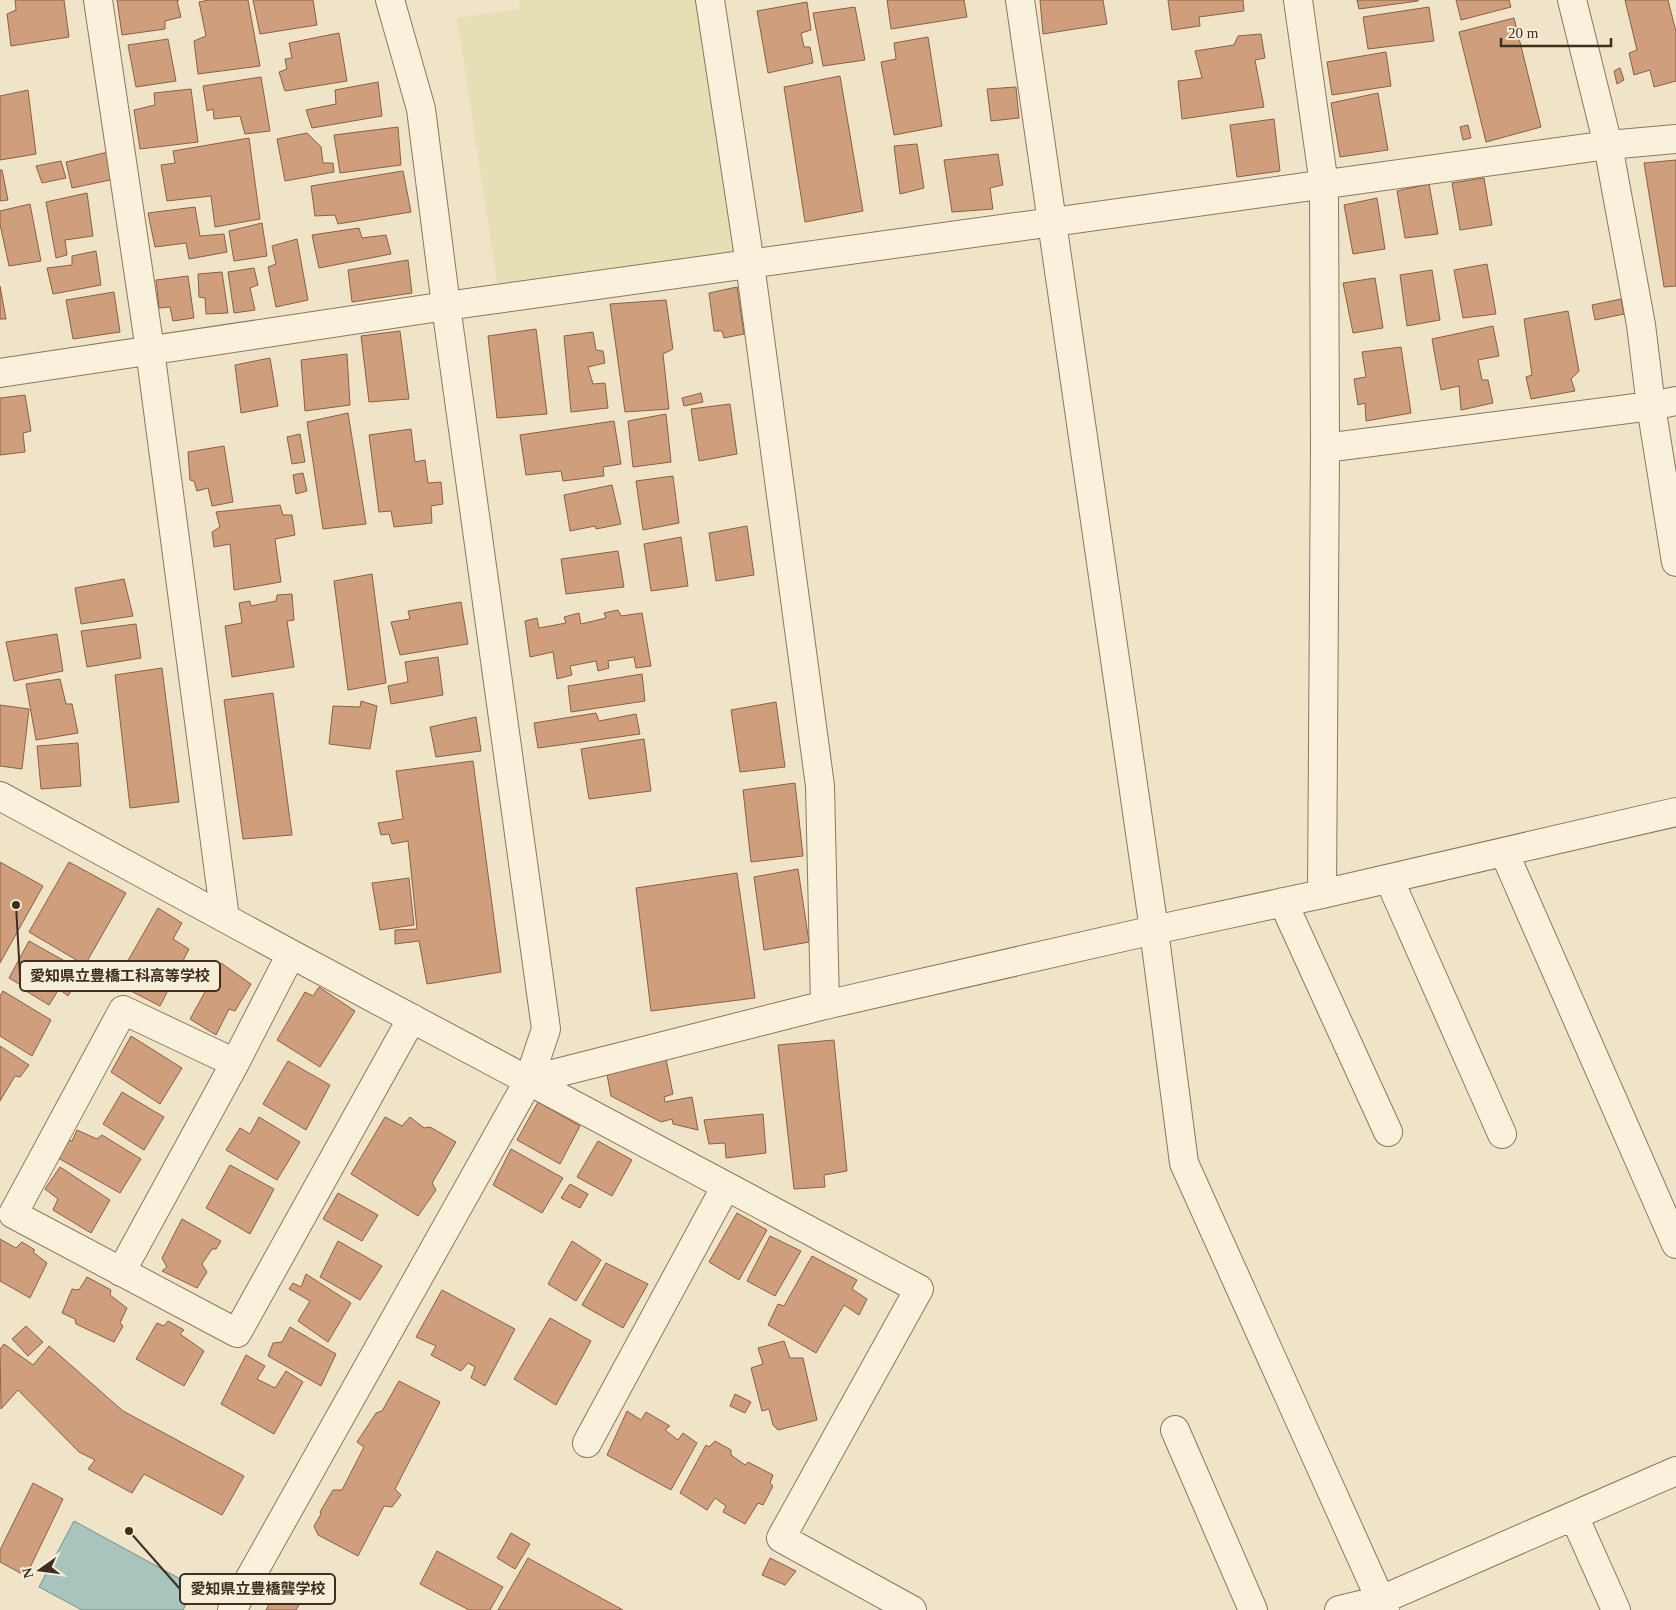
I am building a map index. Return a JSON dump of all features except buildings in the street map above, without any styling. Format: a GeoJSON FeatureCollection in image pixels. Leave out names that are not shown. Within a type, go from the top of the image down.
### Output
{"type":"FeatureCollection","features":[{"type":"Feature","properties":{"kind":"street"},"geometry":{"type":"LineString","coordinates":[[98,0],[150,350],[225,918]]}},
{"type":"Feature","properties":{"kind":"street"},"geometry":{"type":"LineString","coordinates":[[232,1610],[529,1080],[546,1029],[446,306],[421,109],[390,0]]}},
{"type":"Feature","properties":{"kind":"street"},"geometry":{"type":"LineString","coordinates":[[710,0],[750,264],[820,786],[825,1005]]}},
{"type":"Feature","properties":{"kind":"street"},"geometry":{"type":"LineString","coordinates":[[1020,0],[1154,930],[1184,1163],[1383,1605]]}},
{"type":"Feature","properties":{"kind":"street"},"geometry":{"type":"LineString","coordinates":[[1298,0],[1324,185],[1325,448],[1322,894]]}},
{"type":"Feature","properties":{"kind":"street"},"geometry":{"type":"LineString","coordinates":[[1572,0],[1608,145],[1641,325],[1664,404],[1676,562]]}},
{"type":"Feature","properties":{"kind":"street"},"geometry":{"type":"LineString","coordinates":[[0,373],[446,306],[1608,145],[1676,139]]}},
{"type":"Feature","properties":{"kind":"street"},"geometry":{"type":"LineString","coordinates":[[1325,448],[1664,404]]}},
{"type":"Feature","properties":{"kind":"street"},"geometry":{"type":"LineString","coordinates":[[0,796],[291,954],[919,1289],[781,1538],[912,1610]]}},
{"type":"Feature","properties":{"kind":"street"},"geometry":{"type":"LineString","coordinates":[[529,1080],[825,1005],[1389,879],[1676,812]]}},
{"type":"Feature","properties":{"kind":"street"},"geometry":{"type":"LineString","coordinates":[[1504,852],[1676,1244]]}},
{"type":"Feature","properties":{"kind":"street"},"geometry":{"type":"LineString","coordinates":[[1389,879],[1502,1134]]}},
{"type":"Feature","properties":{"kind":"street"},"geometry":{"type":"LineString","coordinates":[[1283,902],[1388,1132]]}},
{"type":"Feature","properties":{"kind":"street"},"geometry":{"type":"LineString","coordinates":[[121,1272],[235,1063],[291,954]]}},
{"type":"Feature","properties":{"kind":"street"},"geometry":{"type":"LineString","coordinates":[[235,1063],[123,1010],[13,1214],[237,1333],[412,1018]]}},
{"type":"Feature","properties":{"kind":"street"},"geometry":{"type":"LineString","coordinates":[[587,1443],[726,1186]]}},
{"type":"Feature","properties":{"kind":"street"},"geometry":{"type":"LineString","coordinates":[[1175,1430],[1253,1610]]}},
{"type":"Feature","properties":{"kind":"street"},"geometry":{"type":"LineString","coordinates":[[1339,1610],[1383,1605],[1676,1471]]}},
{"type":"Feature","properties":{"kind":"street"},"geometry":{"type":"LineString","coordinates":[[1574,1516],[1616,1610]]}},
{"type":"Feature","properties":{"kind":"shaded area"},"geometry":{"type":"Polygon","coordinates":[[[519,0],[700,0],[738,259],[499,295],[457,18],[520,9],[519,0]]]}},
{"type":"Feature","properties":{"kind":"water"},"geometry":{"type":"Polygon","coordinates":[[[74,1521],[195,1587],[183,1610],[82,1610],[39,1587],[74,1521]]]}},
{"type":"Feature","properties":{"kind":"place","name":"愛知県立豊橋工科高等学校"},"geometry":{"type":"Point","coordinates":[16,905]}},
{"type":"Feature","properties":{"kind":"place","name":"愛知県立豊橋聾学校"},"geometry":{"type":"Point","coordinates":[129,1531]}}]}
